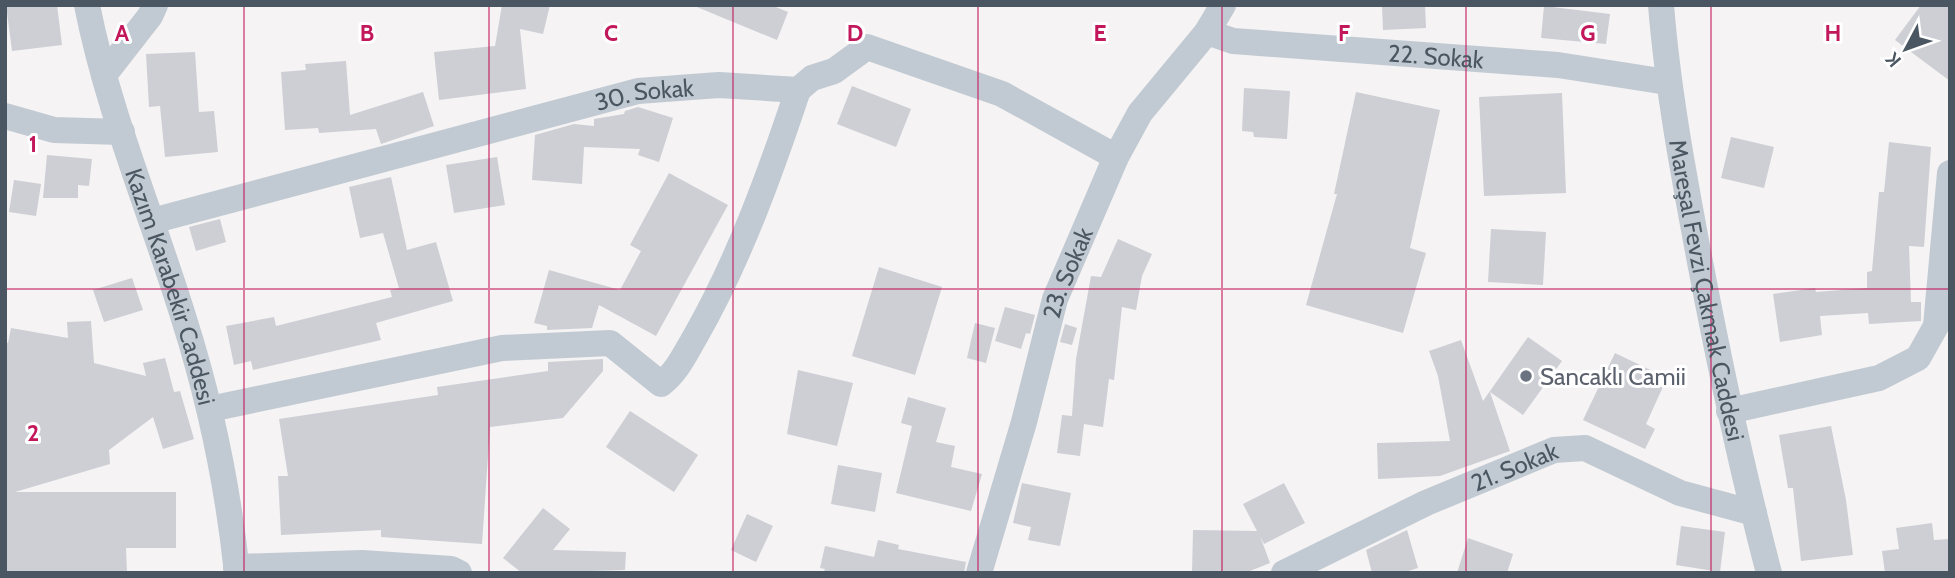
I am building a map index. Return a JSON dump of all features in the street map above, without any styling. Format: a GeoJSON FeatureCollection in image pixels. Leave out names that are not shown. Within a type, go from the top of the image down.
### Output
{"type":"FeatureCollection","features":[{"type":"Feature","properties":{"kind":"street","name":"Kazım Karabekir Caddesi"},"geometry":{"type":"LineString","coordinates":[[87,5],[104,75],[210,409],[237,570]]}},
{"type":"Feature","properties":{"kind":"street"},"geometry":{"type":"LineString","coordinates":[[104,75],[150,16],[155,5]]}},
{"type":"Feature","properties":{"kind":"street","name":"23. Sokak"},"geometry":{"type":"LineString","coordinates":[[979,573],[1024,422],[1055,299],[1116,157],[1140,113],[1207,32],[1223,5]]}},
{"type":"Feature","properties":{"kind":"street","name":"Mareşal Fevzi Çakmak Caddesi"},"geometry":{"type":"LineString","coordinates":[[1661,5],[1667,82],[1729,411],[1769,573]]}},
{"type":"Feature","properties":{"kind":"street","name":"22. Sokak"},"geometry":{"type":"LineString","coordinates":[[1207,32],[1233,41],[1558,65],[1667,82]]}},
{"type":"Feature","properties":{"kind":"street"},"geometry":{"type":"LineString","coordinates":[[210,409],[502,348],[610,343],[661,384],[672,376],[708,314],[768,180],[798,90],[812,78],[834,71],[867,47],[1002,94],[1116,157]]}},
{"type":"Feature","properties":{"kind":"street","name":"30. Sokak"},"geometry":{"type":"LineString","coordinates":[[152,221],[638,91],[719,85],[798,90]]}},
{"type":"Feature","properties":{"kind":"street"},"geometry":{"type":"LineString","coordinates":[[5,116],[54,130],[122,132]]}},
{"type":"Feature","properties":{"kind":"street"},"geometry":{"type":"LineString","coordinates":[[1729,411],[1879,378],[1918,358],[1936,326],[1950,173]]}},
{"type":"Feature","properties":{"kind":"street","name":"21. Sokak"},"geometry":{"type":"LineString","coordinates":[[1284,573],[1426,503],[1554,450],[1585,448],[1680,493],[1754,513]]}},
{"type":"Feature","properties":{"kind":"street"},"geometry":{"type":"LineString","coordinates":[[237,570],[362,563],[451,569],[459,573]]}},
{"type":"Feature","properties":{"kind":"building"},"geometry":{"type":"Polygon","coordinates":[[[6,5],[57,5],[62,45],[12,51],[6,5]]]}},
{"type":"Feature","properties":{"kind":"building"},"geometry":{"type":"Polygon","coordinates":[[[502,5],[550,5],[543,34],[520,29],[526,89],[439,100],[434,52],[495,46],[502,5]]]}},
{"type":"Feature","properties":{"kind":"building"},"geometry":{"type":"Polygon","coordinates":[[[692,5],[771,5],[788,12],[777,40],[692,5]]]}},
{"type":"Feature","properties":{"kind":"building"},"geometry":{"type":"Polygon","coordinates":[[[1382,5],[1425,5],[1426,28],[1383,30],[1382,5]]]}},
{"type":"Feature","properties":{"kind":"building"},"geometry":{"type":"Polygon","coordinates":[[[1921,5],[1950,5],[1950,81],[1895,40],[1921,5]]]}},
{"type":"Feature","properties":{"kind":"building"},"geometry":{"type":"Polygon","coordinates":[[[1544,6],[1610,14],[1606,44],[1541,38],[1544,6]]]}},
{"type":"Feature","properties":{"kind":"building"},"geometry":{"type":"Polygon","coordinates":[[[195,52],[199,112],[214,111],[218,152],[165,157],[160,106],[149,107],[146,54],[195,52]]]}},
{"type":"Feature","properties":{"kind":"building"},"geometry":{"type":"Polygon","coordinates":[[[346,61],[350,115],[423,92],[434,126],[381,144],[376,129],[319,133],[318,128],[285,130],[281,72],[306,70],[305,64],[346,61]]]}},
{"type":"Feature","properties":{"kind":"building"},"geometry":{"type":"Polygon","coordinates":[[[852,86],[911,109],[896,147],[837,124],[852,86]]]}},
{"type":"Feature","properties":{"kind":"building"},"geometry":{"type":"Polygon","coordinates":[[[1244,88],[1290,91],[1287,139],[1254,137],[1253,132],[1242,131],[1244,88]]]}},
{"type":"Feature","properties":{"kind":"building"},"geometry":{"type":"Polygon","coordinates":[[[1356,92],[1440,110],[1410,248],[1426,253],[1403,333],[1306,305],[1337,194],[1334,194],[1356,92]]]}},
{"type":"Feature","properties":{"kind":"building"},"geometry":{"type":"Polygon","coordinates":[[[1562,93],[1566,193],[1484,196],[1479,97],[1562,93]]]}},
{"type":"Feature","properties":{"kind":"building"},"geometry":{"type":"Polygon","coordinates":[[[638,107],[673,118],[659,162],[638,155],[640,149],[584,147],[582,184],[532,180],[535,135],[574,124],[594,126],[594,119],[624,114],[625,111],[638,107]]]}},
{"type":"Feature","properties":{"kind":"building"},"geometry":{"type":"Polygon","coordinates":[[[1731,137],[1774,147],[1764,188],[1721,178],[1731,137]]]}},
{"type":"Feature","properties":{"kind":"building"},"geometry":{"type":"Polygon","coordinates":[[[1889,142],[1931,147],[1924,247],[1909,246],[1911,302],[1921,302],[1921,321],[1869,324],[1868,313],[1820,316],[1822,335],[1780,342],[1773,294],[1815,288],[1816,292],[1867,288],[1867,272],[1872,271],[1879,192],[1884,192],[1889,142]]]}},
{"type":"Feature","properties":{"kind":"building"},"geometry":{"type":"Polygon","coordinates":[[[47,155],[92,159],[89,186],[78,185],[78,198],[43,198],[47,155]]]}},
{"type":"Feature","properties":{"kind":"building"},"geometry":{"type":"Polygon","coordinates":[[[497,157],[505,205],[454,213],[446,165],[497,157]]]}},
{"type":"Feature","properties":{"kind":"building"},"geometry":{"type":"Polygon","coordinates":[[[669,173],[728,205],[656,336],[599,305],[592,328],[547,330],[547,326],[534,323],[549,270],[620,290],[641,251],[630,245],[669,173]]]}},
{"type":"Feature","properties":{"kind":"building"},"geometry":{"type":"Polygon","coordinates":[[[391,177],[407,250],[436,242],[453,301],[376,323],[381,340],[253,370],[251,361],[234,365],[226,326],[274,317],[276,326],[392,297],[390,290],[399,288],[383,233],[360,238],[349,187],[391,177]]]}},
{"type":"Feature","properties":{"kind":"building"},"geometry":{"type":"Polygon","coordinates":[[[14,180],[41,184],[36,216],[9,212],[14,180]]]}},
{"type":"Feature","properties":{"kind":"building"},"geometry":{"type":"Polygon","coordinates":[[[220,219],[226,242],[196,251],[189,227],[220,219]]]}},
{"type":"Feature","properties":{"kind":"building"},"geometry":{"type":"Polygon","coordinates":[[[1491,229],[1546,232],[1543,285],[1488,282],[1491,229]]]}},
{"type":"Feature","properties":{"kind":"building"},"geometry":{"type":"Polygon","coordinates":[[[1118,239],[1152,254],[1142,276],[1136,310],[1122,307],[1114,380],[1109,379],[1103,427],[1084,424],[1080,456],[1057,453],[1062,415],[1072,416],[1076,359],[1091,276],[1101,277],[1118,239]]]}},
{"type":"Feature","properties":{"kind":"building"},"geometry":{"type":"Polygon","coordinates":[[[879,267],[942,287],[915,375],[852,356],[879,267]]]}},
{"type":"Feature","properties":{"kind":"building"},"geometry":{"type":"Polygon","coordinates":[[[132,278],[143,310],[104,322],[93,290],[132,278]]]}},
{"type":"Feature","properties":{"kind":"building"},"geometry":{"type":"Polygon","coordinates":[[[1005,307],[1035,315],[1030,334],[1026,333],[1021,349],[995,341],[1005,307]]]}},
{"type":"Feature","properties":{"kind":"building"},"geometry":{"type":"Polygon","coordinates":[[[91,321],[94,363],[146,376],[143,363],[165,358],[174,392],[180,391],[194,439],[163,449],[153,417],[109,450],[110,464],[15,492],[176,492],[176,548],[126,548],[127,573],[5,573],[5,342],[8,343],[11,328],[68,338],[67,322],[91,321]]]}},
{"type":"Feature","properties":{"kind":"building"},"geometry":{"type":"Polygon","coordinates":[[[975,323],[995,328],[986,363],[967,358],[975,323]]]}},
{"type":"Feature","properties":{"kind":"building"},"geometry":{"type":"Polygon","coordinates":[[[1065,324],[1077,328],[1072,345],[1060,342],[1065,324]]]}},
{"type":"Feature","properties":{"kind":"building"},"geometry":{"type":"Polygon","coordinates":[[[1528,337],[1562,361],[1523,415],[1490,392],[1510,451],[1440,476],[1378,479],[1377,443],[1450,441],[1438,376],[1429,351],[1461,340],[1483,401],[1528,337]]]}},
{"type":"Feature","properties":{"kind":"building"},"geometry":{"type":"Polygon","coordinates":[[[1615,353],[1667,378],[1646,424],[1655,429],[1645,449],[1583,420],[1615,353]]]}},
{"type":"Feature","properties":{"kind":"building"},"geometry":{"type":"Polygon","coordinates":[[[603,359],[603,371],[563,418],[490,427],[482,544],[381,537],[381,530],[281,535],[278,476],[288,476],[279,419],[438,395],[437,387],[548,371],[548,362],[603,359]]]}},
{"type":"Feature","properties":{"kind":"building"},"geometry":{"type":"Polygon","coordinates":[[[798,370],[853,383],[837,446],[787,434],[798,370]]]}},
{"type":"Feature","properties":{"kind":"building"},"geometry":{"type":"Polygon","coordinates":[[[908,397],[946,408],[936,442],[955,446],[951,467],[982,474],[971,511],[896,493],[912,426],[901,423],[908,397]]]}},
{"type":"Feature","properties":{"kind":"building"},"geometry":{"type":"Polygon","coordinates":[[[630,411],[698,455],[674,492],[606,447],[630,411]]]}},
{"type":"Feature","properties":{"kind":"building"},"geometry":{"type":"Polygon","coordinates":[[[1831,426],[1846,500],[1853,555],[1801,561],[1793,488],[1788,488],[1779,435],[1831,426]]]}},
{"type":"Feature","properties":{"kind":"building"},"geometry":{"type":"Polygon","coordinates":[[[838,465],[882,473],[875,512],[831,504],[838,465]]]}},
{"type":"Feature","properties":{"kind":"building"},"geometry":{"type":"Polygon","coordinates":[[[1022,483],[1071,493],[1060,546],[1028,540],[1031,527],[1013,523],[1022,483]]]}},
{"type":"Feature","properties":{"kind":"building"},"geometry":{"type":"Polygon","coordinates":[[[1284,483],[1305,523],[1264,544],[1260,536],[1270,563],[1245,573],[1192,573],[1193,530],[1257,531],[1243,504],[1284,483]]]}},
{"type":"Feature","properties":{"kind":"building"},"geometry":{"type":"Polygon","coordinates":[[[543,508],[570,529],[553,550],[626,552],[625,570],[522,573],[503,558],[543,508]]]}},
{"type":"Feature","properties":{"kind":"building"},"geometry":{"type":"Polygon","coordinates":[[[747,514],[773,526],[756,562],[731,550],[747,514]]]}},
{"type":"Feature","properties":{"kind":"building"},"geometry":{"type":"Polygon","coordinates":[[[1932,523],[1934,540],[1950,539],[1950,573],[1885,573],[1882,551],[1899,549],[1896,528],[1932,523]]]}},
{"type":"Feature","properties":{"kind":"building"},"geometry":{"type":"Polygon","coordinates":[[[1681,526],[1725,532],[1720,572],[1676,565],[1681,526]]]}},
{"type":"Feature","properties":{"kind":"building"},"geometry":{"type":"Polygon","coordinates":[[[1407,530],[1418,568],[1402,573],[1372,573],[1366,550],[1407,530]]]}},
{"type":"Feature","properties":{"kind":"building"},"geometry":{"type":"Polygon","coordinates":[[[1468,538],[1513,554],[1507,573],[1457,573],[1468,538]]]}},
{"type":"Feature","properties":{"kind":"building"},"geometry":{"type":"Polygon","coordinates":[[[878,540],[899,545],[898,549],[966,562],[964,573],[823,573],[825,569],[820,568],[825,546],[874,557],[878,540]]]}},
{"type":"Feature","properties":{"kind":"place","name":"Sancaklı Camii"},"geometry":{"type":"Point","coordinates":[1526,376]}}]}
